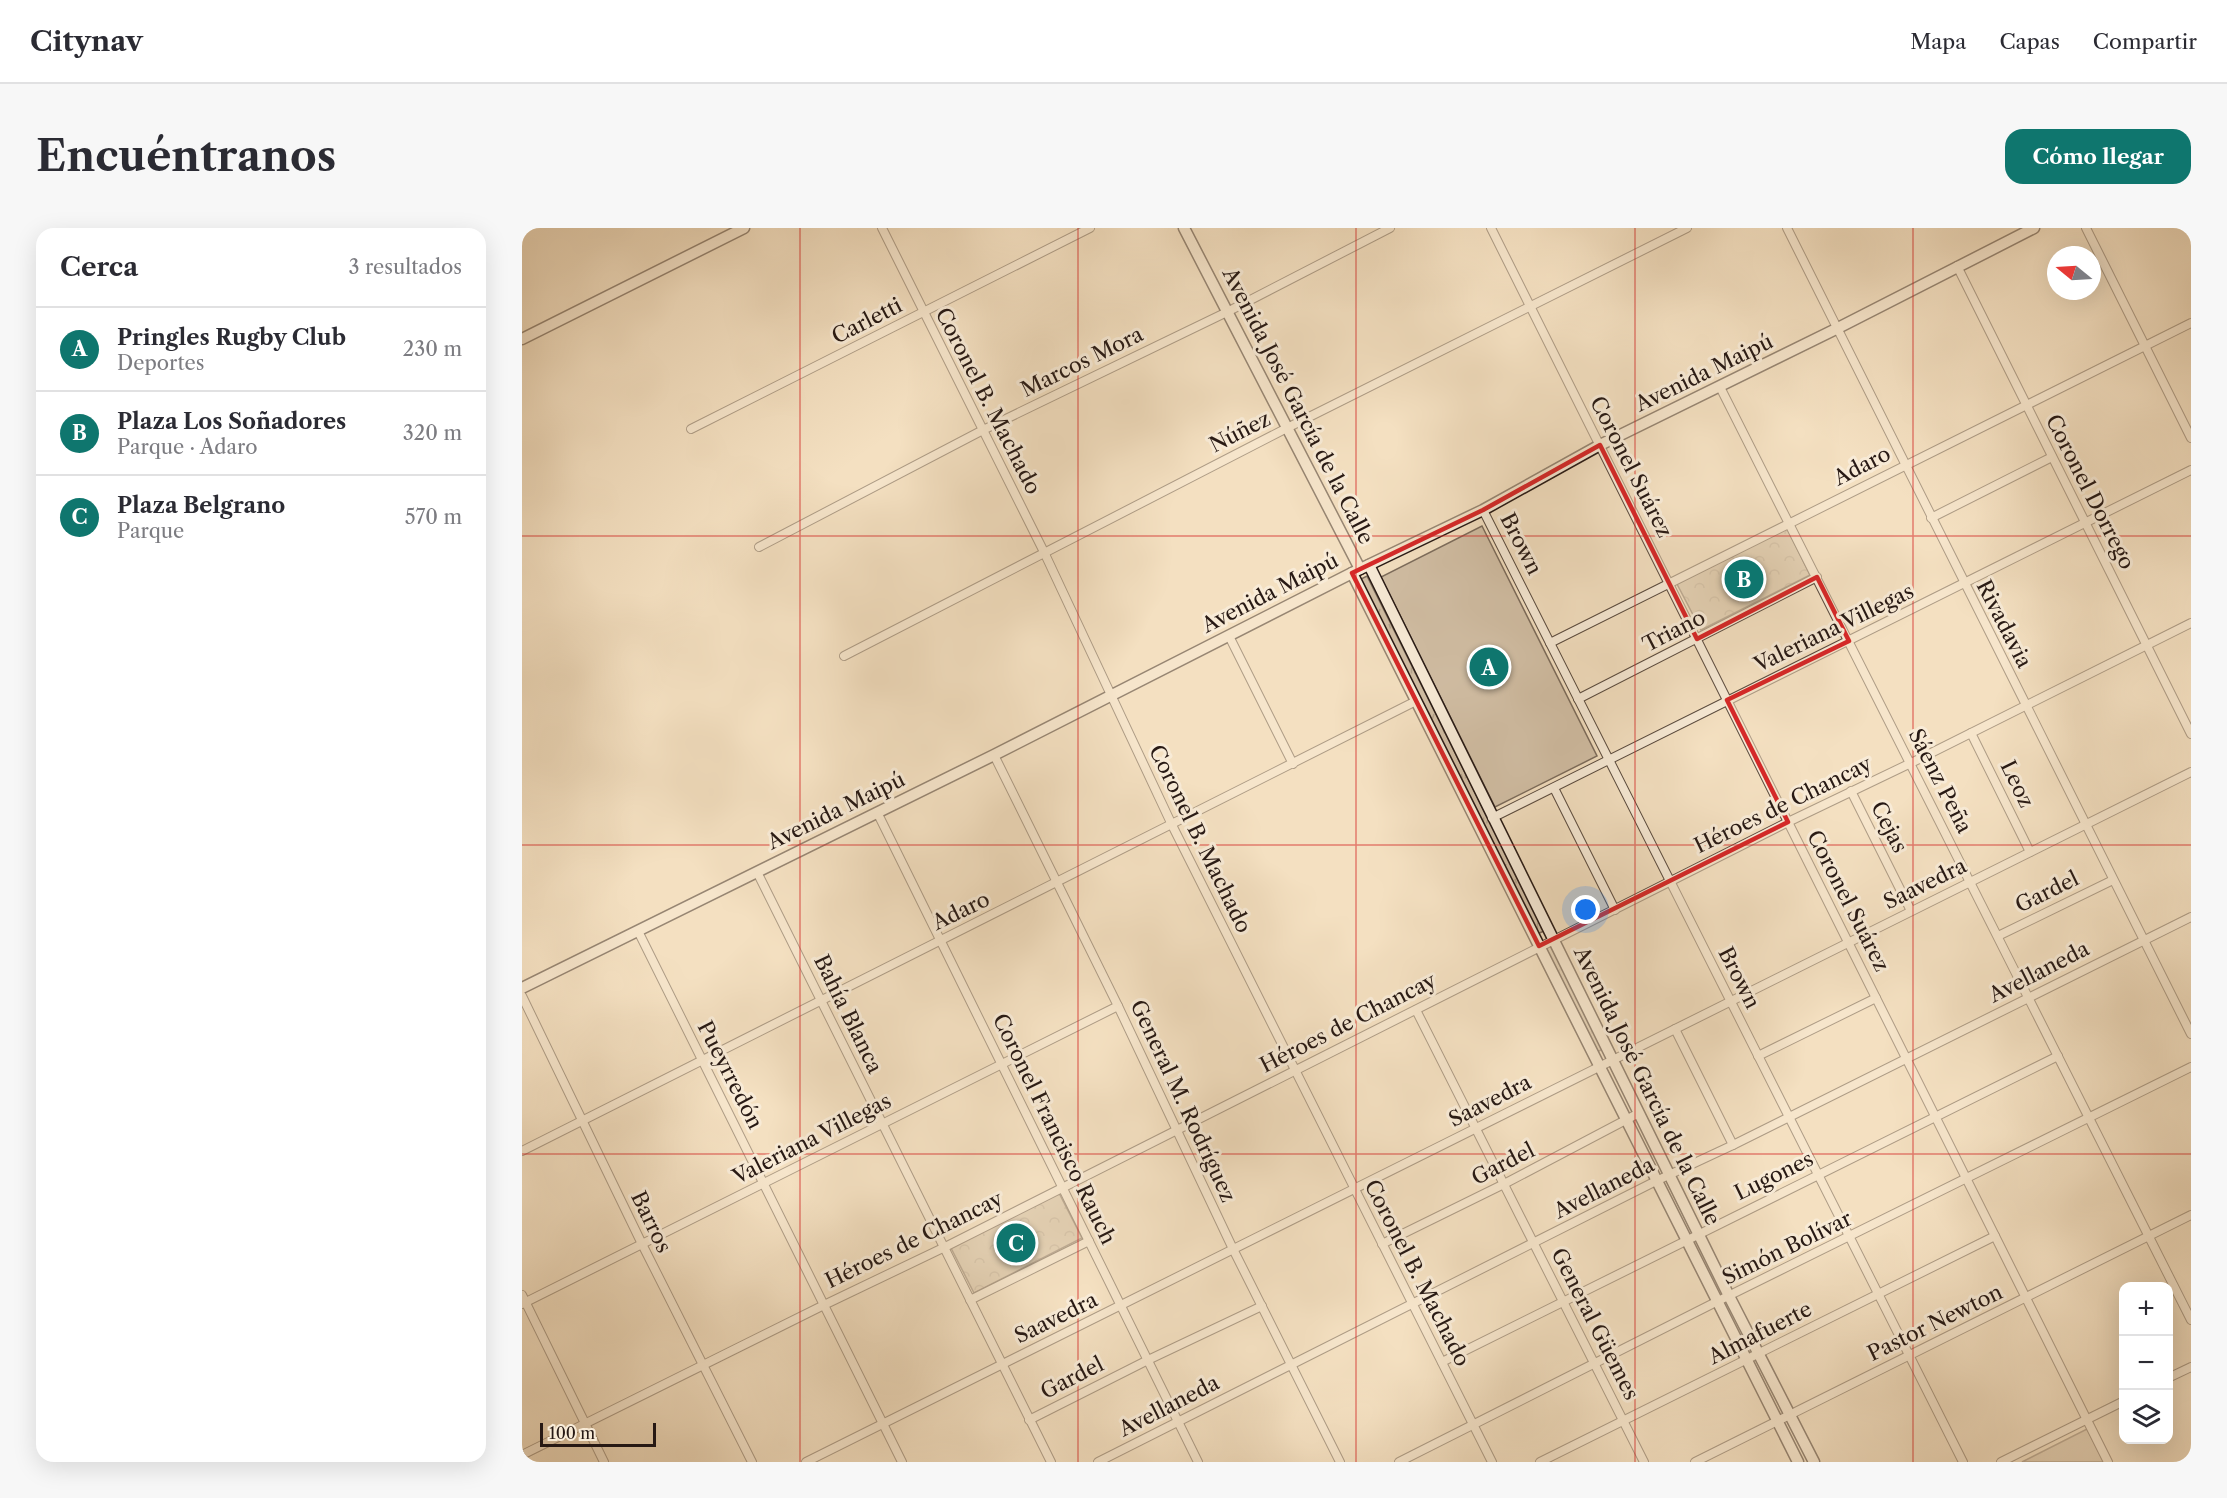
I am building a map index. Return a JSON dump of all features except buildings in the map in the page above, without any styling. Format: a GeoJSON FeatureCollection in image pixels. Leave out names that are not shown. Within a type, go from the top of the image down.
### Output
{"type":"FeatureCollection","features":[{"type":"Feature","properties":{"kind":"main road"},"geometry":{"type":"LineString","coordinates":[[522,339],[744,228]]}},
{"type":"Feature","properties":{"kind":"main road","name":"Avenida José García de la Calle"},"geometry":{"type":"LineString","coordinates":[[1184,228],[1492,818],[1814,1462]]}},
{"type":"Feature","properties":{"kind":"main road","name":"Avenida Maipú"},"geometry":{"type":"LineString","coordinates":[[522,988],[994,755],[1360,569],[1483,510],[1600,445],[2034,228]]}},
{"type":"Feature","properties":{"kind":"main road","name":"Avenida José García de la Calle"},"geometry":{"type":"LineString","coordinates":[[1360,569],[1416,701],[1798,1462]]}},
{"type":"Feature","properties":{"kind":"street","name":"Coronel B. Machado"},"geometry":{"type":"LineString","coordinates":[[882,228],[1044,552],[1172,825],[1492,1462]]}},
{"type":"Feature","properties":{"kind":"street","name":"Carletti"},"geometry":{"type":"LineString","coordinates":[[691,429],[1090,228]]}},
{"type":"Feature","properties":{"kind":"street","name":"Marcos Mora"},"geometry":{"type":"LineString","coordinates":[[759,546],[983,430],[1227,312],[1390,228]]}},
{"type":"Feature","properties":{"kind":"street","name":"Coronel Suárez"},"geometry":{"type":"LineString","coordinates":[[1491,228],[2108,1462]]}},
{"type":"Feature","properties":{"kind":"street","name":"Núñez"},"geometry":{"type":"LineString","coordinates":[[844,656],[1287,428],[1687,228]]}},
{"type":"Feature","properties":{"kind":"street","name":"Rivadavia"},"geometry":{"type":"LineString","coordinates":[[1787,228],[2191,1034]]}},
{"type":"Feature","properties":{"kind":"street"},"geometry":{"type":"LineString","coordinates":[[2086,228],[2191,438]]}},
{"type":"Feature","properties":{"kind":"street","name":"Coronel Dorrego"},"geometry":{"type":"LineString","coordinates":[[1957,266],[2191,734]]}},
{"type":"Feature","properties":{"kind":"street","name":"Adaro"},"geometry":{"type":"LineString","coordinates":[[1550,643],[2191,322]]}},
{"type":"Feature","properties":{"kind":"street","name":"Sáenz Peña"},"geometry":{"type":"LineString","coordinates":[[1720,387],[2191,1320]]}},
{"type":"Feature","properties":{"kind":"street"},"geometry":{"type":"LineString","coordinates":[[1931,518],[2052,457]]}},
{"type":"Feature","properties":{"kind":"street","name":"Valeriana Villegas"},"geometry":{"type":"LineString","coordinates":[[1492,818],[2191,470]]}},
{"type":"Feature","properties":{"kind":"street","name":"Brown"},"geometry":{"type":"LineString","coordinates":[[1483,510],[1963,1462]]}},
{"type":"Feature","properties":{"kind":"street","name":"Triano"},"geometry":{"type":"LineString","coordinates":[[1578,699],[1817,577]]}},
{"type":"Feature","properties":{"kind":"street","name":"Héroes de Chancay"},"geometry":{"type":"LineString","coordinates":[[522,1455],[945,1247],[1539,946],[2191,623]]}},
{"type":"Feature","properties":{"kind":"street"},"geometry":{"type":"LineString","coordinates":[[1228,636],[1293,764]]}},
{"type":"Feature","properties":{"kind":"street","name":"Adaro"},"geometry":{"type":"LineString","coordinates":[[522,1151],[1416,701]]}},
{"type":"Feature","properties":{"kind":"street","name":"Leoz"},"geometry":{"type":"LineString","coordinates":[[1971,733],[2030,852]]}},
{"type":"Feature","properties":{"kind":"street","name":"General M. Rodríguez"},"geometry":{"type":"LineString","coordinates":[[994,755],[1118,1006],[1233,1249],[1340,1462]]}},
{"type":"Feature","properties":{"kind":"street","name":"Saavedra"},"geometry":{"type":"LineString","coordinates":[[806,1462],[2191,772]]}},
{"type":"Feature","properties":{"kind":"street"},"geometry":{"type":"LineString","coordinates":[[1554,788],[1615,910]]}},
{"type":"Feature","properties":{"kind":"street","name":"Cejas"},"geometry":{"type":"LineString","coordinates":[[1851,791],[1911,911]]}},
{"type":"Feature","properties":{"kind":"street","name":"Coronel Francisco Rauch"},"geometry":{"type":"LineString","coordinates":[[877,812],[1198,1462]]}},
{"type":"Feature","properties":{"kind":"street","name":"Bahía Blanca"},"geometry":{"type":"LineString","coordinates":[[757,872],[1051,1462]]}},
{"type":"Feature","properties":{"kind":"street","name":"Gardel"},"geometry":{"type":"LineString","coordinates":[[1998,936],[2113,880]]}},
{"type":"Feature","properties":{"kind":"street","name":"Avellaneda"},"geometry":{"type":"LineString","coordinates":[[1098,1462],[1656,1181],[2191,917]]}},
{"type":"Feature","properties":{"kind":"street","name":"Pueyrredón"},"geometry":{"type":"LineString","coordinates":[[638,931],[902,1462]]}},
{"type":"Feature","properties":{"kind":"street","name":"Barros"},"geometry":{"type":"LineString","coordinates":[[522,996],[642,1244],[752,1462]]}},
{"type":"Feature","properties":{"kind":"street"},"geometry":{"type":"LineString","coordinates":[[1758,1056],[1876,998]]}},
{"type":"Feature","properties":{"kind":"street","name":"Valeriana Villegas"},"geometry":{"type":"LineString","coordinates":[[523,1300],[642,1244],[1118,1006]]}},
{"type":"Feature","properties":{"kind":"street","name":"General Güemes"},"geometry":{"type":"LineString","coordinates":[[1416,1010],[1644,1462]]}},
{"type":"Feature","properties":{"kind":"street"},"geometry":{"type":"LineString","coordinates":[[1675,1029],[1733,1145]]}},
{"type":"Feature","properties":{"kind":"street","name":"Lugones"},"geometry":{"type":"LineString","coordinates":[[1442,1362],[2058,1056]]}},
{"type":"Feature","properties":{"kind":"street","name":"Simón Bolívar"},"geometry":{"type":"LineString","coordinates":[[1400,1462],[1716,1302],[1850,1238],[2191,1067]]}},
{"type":"Feature","properties":{"kind":"street","name":"Gardel"},"geometry":{"type":"LineString","coordinates":[[1382,1244],[1504,1184],[1639,1113]]}},
{"type":"Feature","properties":{"kind":"street","name":"Pastor Newton"},"geometry":{"type":"LineString","coordinates":[[1695,1462],[2191,1215]]}},
{"type":"Feature","properties":{"kind":"street","name":"Almafuerte"},"geometry":{"type":"LineString","coordinates":[[1540,1462],[1995,1236]]}},
{"type":"Feature","properties":{"kind":"street"},"geometry":{"type":"LineString","coordinates":[[970,1300],[1089,1241]]}},
{"type":"Feature","properties":{"kind":"street"},"geometry":{"type":"LineString","coordinates":[[523,1300],[587,1423],[604,1462]]}},
{"type":"Feature","properties":{"kind":"street","name":"Gardel"},"geometry":{"type":"LineString","coordinates":[[1029,1420],[1262,1306]]}},
{"type":"Feature","properties":{"kind":"street"},"geometry":{"type":"LineString","coordinates":[[2173,1376],[2191,1367]]}},
{"type":"Feature","properties":{"kind":"street"},"geometry":{"type":"LineString","coordinates":[[2001,1462],[2119,1403]]}},
{"type":"Feature","properties":{"kind":"highlighted area"},"geometry":{"type":"Polygon","coordinates":[[[1600,445],[1697,639],[1817,577],[1849,641],[1727,700],[1788,822],[1539,946],[1352,573],[1483,510],[1600,445]]]}},
{"type":"Feature","properties":{"kind":"green space"},"geometry":{"type":"Polygon","coordinates":[[[1482,526],[1597,756],[1495,807],[1381,577],[1482,526]]]}},
{"type":"Feature","properties":{"kind":"green space"},"geometry":{"type":"Polygon","coordinates":[[[1787,528],[1810,575],[1701,630],[1677,584],[1787,528]]]}},
{"type":"Feature","properties":{"kind":"green space"},"geometry":{"type":"Polygon","coordinates":[[[1367,576],[1544,931],[1537,934],[1361,579],[1367,576]]]}},
{"type":"Feature","properties":{"kind":"green space"},"geometry":{"type":"Polygon","coordinates":[[[1551,945],[1603,1049],[1597,1052],[1545,949],[1551,945]]]}},
{"type":"Feature","properties":{"kind":"green space"},"geometry":{"type":"Polygon","coordinates":[[[1059,1193],[1082,1238],[974,1293],[951,1248],[1059,1193]]]}},
{"type":"Feature","properties":{"kind":"green space"},"geometry":{"type":"Polygon","coordinates":[[[2087,1429],[2104,1462],[2022,1462],[2087,1429]]]}},
{"type":"Feature","properties":{"kind":"place","name":"Plaza Los Soñadores"},"geometry":{"type":"Point","coordinates":[1744,579]}},
{"type":"Feature","properties":{"kind":"place","name":"Pringles Rugby Club"},"geometry":{"type":"Point","coordinates":[1489,667]}},
{"type":"Feature","properties":{"kind":"place","name":"Plaza Belgrano"},"geometry":{"type":"Point","coordinates":[1016,1243]}}]}
